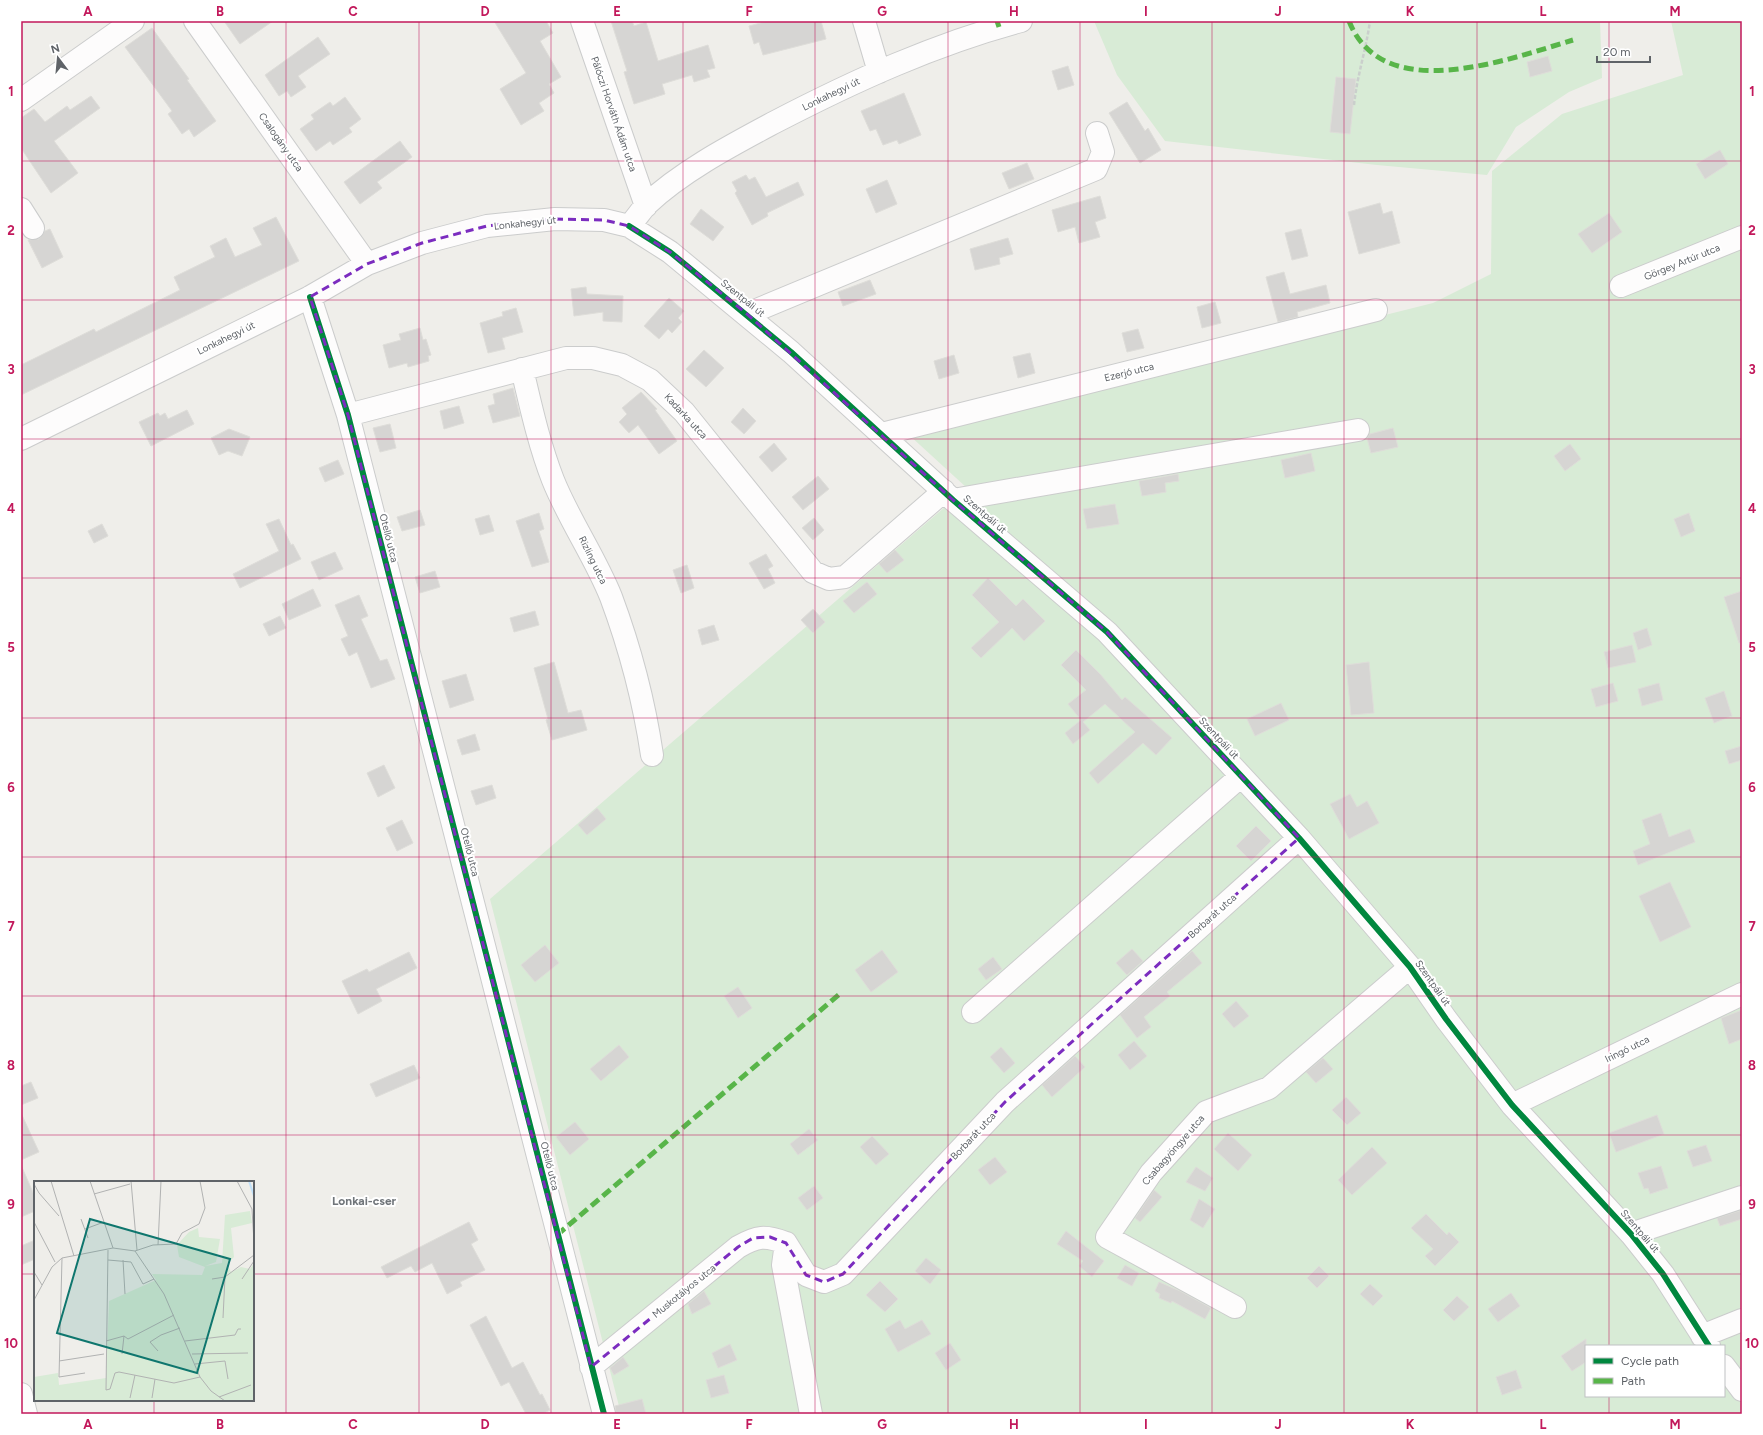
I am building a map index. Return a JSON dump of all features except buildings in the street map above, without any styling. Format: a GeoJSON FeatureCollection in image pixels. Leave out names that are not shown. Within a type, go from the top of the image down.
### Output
{"type":"FeatureCollection","features":[{"type":"Feature","properties":{"kind":"street"},"geometry":{"type":"LineString","coordinates":[[21,100],[133,21]]}},
{"type":"Feature","properties":{"kind":"street","name":"Csalogány utca"},"geometry":{"type":"LineString","coordinates":[[195,21],[367,264]]}},
{"type":"Feature","properties":{"kind":"street","name":"Pálóczi Horváth Ádám utca"},"geometry":{"type":"LineString","coordinates":[[582,21],[646,206]]}},
{"type":"Feature","properties":{"kind":"street"},"geometry":{"type":"LineString","coordinates":[[864,21],[879,72]]}},
{"type":"Feature","properties":{"kind":"street","name":"Lonkahegyi út"},"geometry":{"type":"LineString","coordinates":[[21,440],[310,297],[367,264],[422,243],[487,226],[555,219],[604,220],[629,226],[646,206],[674,183],[737,142],[824,96],[940,46],[1021,21]]}},
{"type":"Feature","properties":{"kind":"street"},"geometry":{"type":"LineString","coordinates":[[747,314],[1096,169],[1103,152],[1097,133]]}},
{"type":"Feature","properties":{"kind":"street"},"geometry":{"type":"LineString","coordinates":[[21,209],[33,228]]}},
{"type":"Feature","properties":{"kind":"street","name":"Szentpáli út"},"geometry":{"type":"LineString","coordinates":[[629,226],[670,252],[747,314],[882,434],[949,496],[1107,632],[1299,838],[1410,967],[1446,1019],[1512,1105],[1568,1168],[1631,1234],[1664,1274],[1706,1341]]}},
{"type":"Feature","properties":{"kind":"street","name":"Görgey Artúr utca"},"geometry":{"type":"LineString","coordinates":[[1621,286],[1742,237]]}},
{"type":"Feature","properties":{"kind":"street","name":"Otelló utca"},"geometry":{"type":"LineString","coordinates":[[310,297],[348,415],[604,1414]]}},
{"type":"Feature","properties":{"kind":"street","name":"Ezerjó utca"},"geometry":{"type":"LineString","coordinates":[[882,434],[1376,310]]}},
{"type":"Feature","properties":{"kind":"street","name":"Kadarka utca"},"geometry":{"type":"LineString","coordinates":[[348,415],[566,358],[593,358],[622,365],[650,380],[684,412],[814,572],[829,579],[845,577],[949,496]]}},
{"type":"Feature","properties":{"kind":"street","name":"Rizling utca"},"geometry":{"type":"LineString","coordinates":[[522,369],[538,436],[554,481],[610,596],[639,686],[646,714],[652,755]]}},
{"type":"Feature","properties":{"kind":"street"},"geometry":{"type":"LineString","coordinates":[[949,496],[1358,430]]}},
{"type":"Feature","properties":{"kind":"street"},"geometry":{"type":"LineString","coordinates":[[973,1012],[1240,776]]}},
{"type":"Feature","properties":{"kind":"street","name":"Borbarát utca"},"geometry":{"type":"LineString","coordinates":[[786,1243],[806,1275],[824,1282],[843,1274],[1005,1102],[1299,838]]}},
{"type":"Feature","properties":{"kind":"street","name":"Csabagyöngye utca"},"geometry":{"type":"LineString","coordinates":[[1235,1307],[1107,1236],[1151,1172],[1206,1112],[1269,1088],[1410,967]]}},
{"type":"Feature","properties":{"kind":"street","name":"Iringó utca"},"geometry":{"type":"LineString","coordinates":[[1512,1105],[1742,994]]}},
{"type":"Feature","properties":{"kind":"street"},"geometry":{"type":"LineString","coordinates":[[1631,1234],[1742,1197]]}},
{"type":"Feature","properties":{"kind":"street","name":"Muskotályos utca"},"geometry":{"type":"LineString","coordinates":[[591,1367],[738,1247],[753,1238],[770,1237],[786,1243]]}},
{"type":"Feature","properties":{"kind":"street"},"geometry":{"type":"LineString","coordinates":[[786,1243],[783,1265],[811,1414]]}},
{"type":"Feature","properties":{"kind":"street"},"geometry":{"type":"LineString","coordinates":[[1706,1341],[1742,1320]]}},
{"type":"Feature","properties":{"kind":"street"},"geometry":{"type":"LineString","coordinates":[[1725,1367],[1742,1390]]}},
{"type":"Feature","properties":{"kind":"street"},"geometry":{"type":"LineString","coordinates":[[21,1394],[26,1414]]}},
{"type":"Feature","properties":{"kind":"path"},"geometry":{"type":"LineString","coordinates":[[1354,105],[1357,78],[1366,49],[1370,21]]}},
{"type":"Feature","properties":{"kind":"highlighted area"},"geometry":{"type":"Polygon","coordinates":[[[555,219],[604,220],[629,226],[670,252],[747,314],[953,500],[1107,632],[1299,838],[1005,1102],[843,1274],[824,1282],[806,1275],[786,1243],[770,1237],[753,1238],[738,1247],[591,1367],[348,415],[310,297],[367,264],[422,243],[487,226],[555,219]]]}},
{"type":"Feature","properties":{"kind":"green space"},"geometry":{"type":"Polygon","coordinates":[[[1094,21],[1600,21],[1602,78],[1569,92],[1516,127],[1487,175],[1377,165],[1165,141],[1117,75],[1094,21]]]}},
{"type":"Feature","properties":{"kind":"green space"},"geometry":{"type":"Polygon","coordinates":[[[1671,21],[1742,21],[1742,1414],[621,1414],[490,899],[967,488],[908,434],[1433,303],[1491,274],[1492,171],[1562,114],[1683,75],[1671,21]]]}},
{"type":"Feature","properties":{"kind":"marked path"},"geometry":{"type":"LineString","coordinates":[[997,21],[999,27]]}},
{"type":"Feature","properties":{"kind":"marked path"},"geometry":{"type":"LineString","coordinates":[[1349,21],[1366,47],[1389,63],[1418,70],[1450,70],[1483,65],[1573,40]]}},
{"type":"Feature","properties":{"kind":"marked path"},"geometry":{"type":"LineString","coordinates":[[557,1235],[842,992]]}},
{"type":"Feature","properties":{"kind":"cycle path"},"geometry":{"type":"LineString","coordinates":[[629,226],[670,252],[791,352],[953,500],[1107,632],[1299,838],[1410,967],[1446,1019],[1512,1105],[1631,1234],[1663,1274],[1708,1345]]}},
{"type":"Feature","properties":{"kind":"cycle path"},"geometry":{"type":"LineString","coordinates":[[310,297],[348,415],[604,1414]]}},
{"type":"Feature","properties":{"kind":"district","name":"Lonkai-cser"},"geometry":{"type":"Point","coordinates":[364,1201]}}]}
